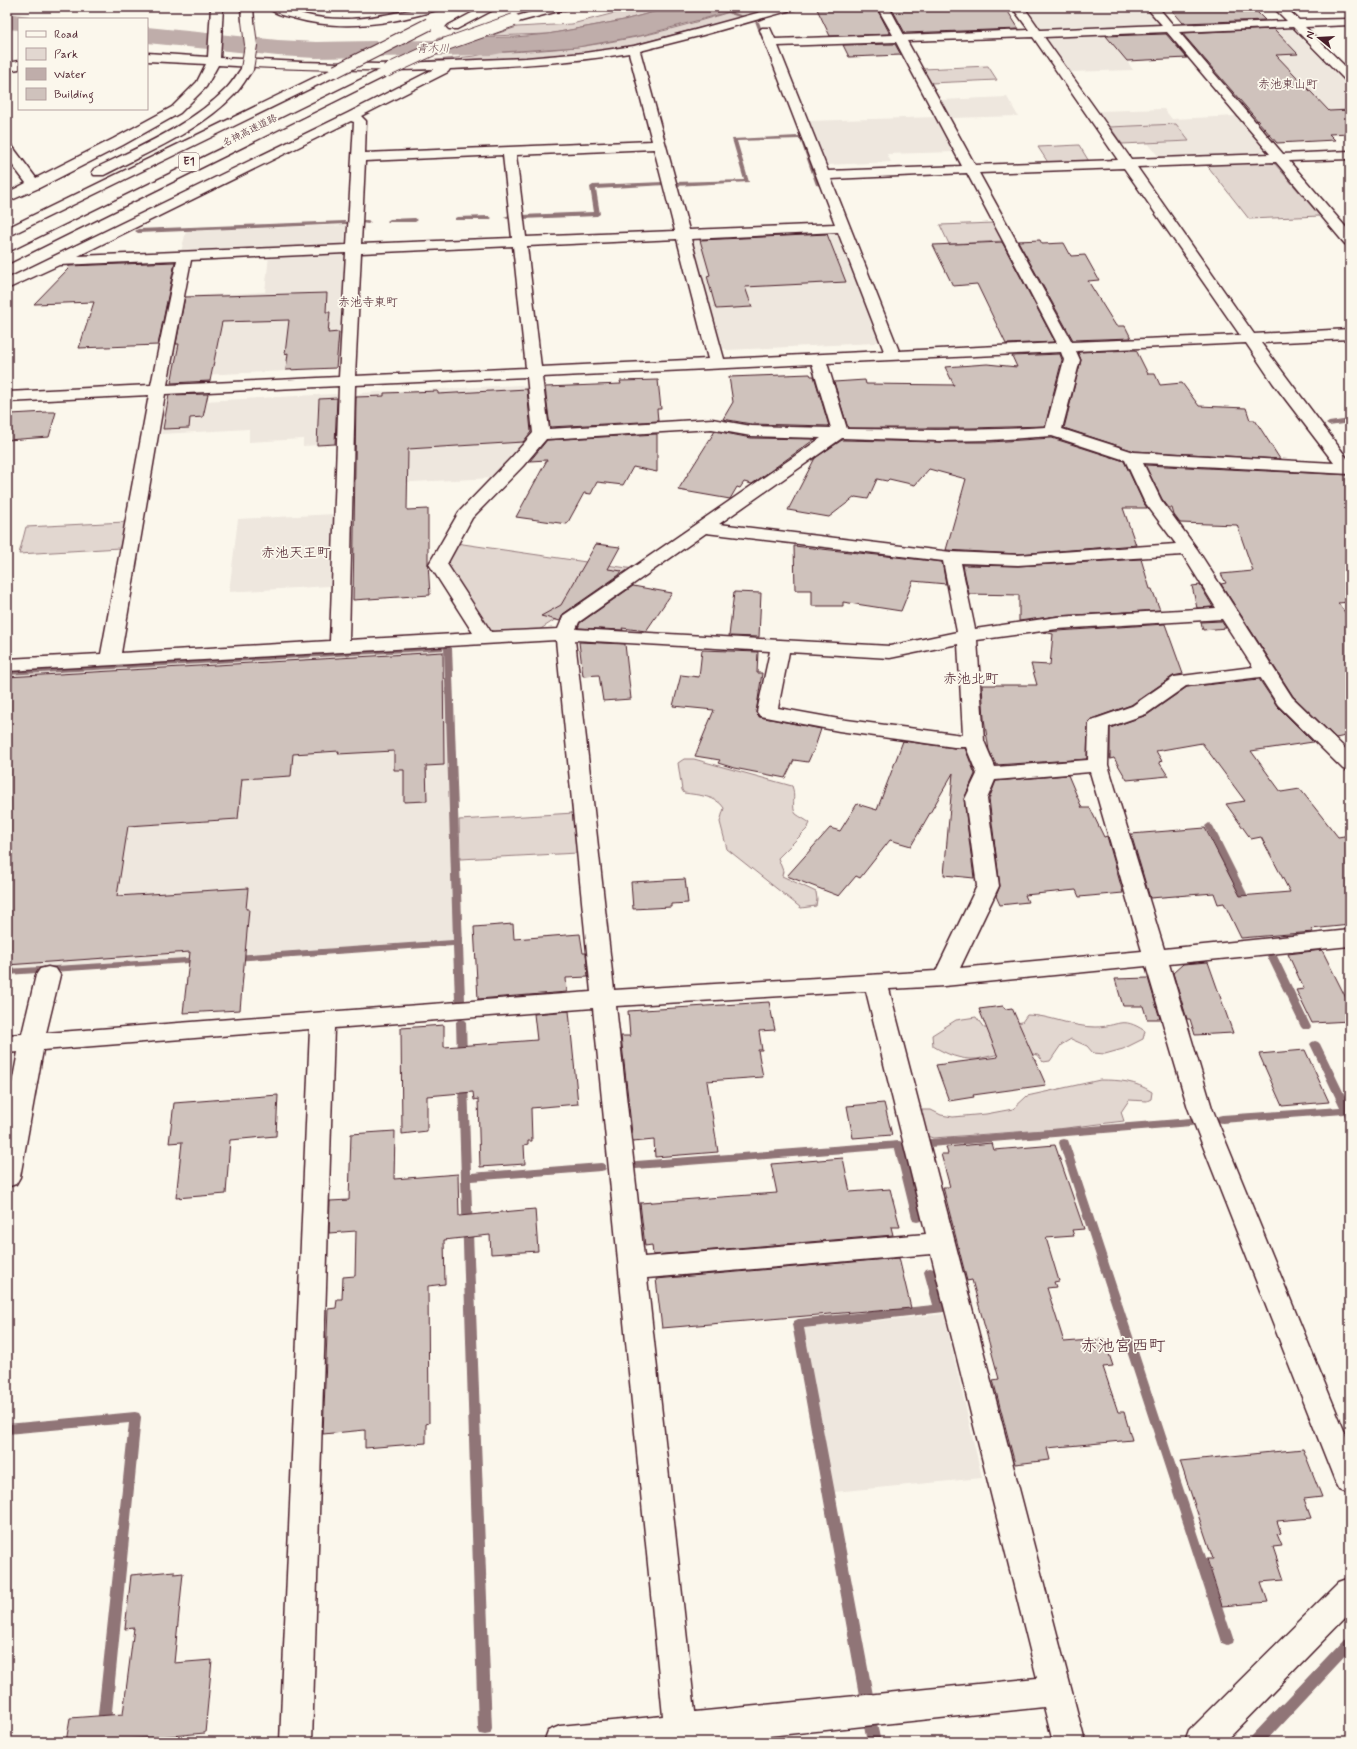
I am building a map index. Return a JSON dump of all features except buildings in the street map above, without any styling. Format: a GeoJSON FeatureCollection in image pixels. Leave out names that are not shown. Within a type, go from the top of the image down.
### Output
{"type":"FeatureCollection","features":[{"type":"Feature","properties":{"kind":"main road"},"geometry":{"type":"LineString","coordinates":[[7,198],[176,110],[202,84],[215,57],[217,7]]}},
{"type":"Feature","properties":{"kind":"main road"},"geometry":{"type":"LineString","coordinates":[[88,178],[155,143],[211,108],[230,93],[247,69],[251,45],[246,7]]}},
{"type":"Feature","properties":{"kind":"main road"},"geometry":{"type":"LineString","coordinates":[[274,7],[277,10],[299,17],[326,21],[359,22],[389,19],[436,7]]}},
{"type":"Feature","properties":{"kind":"main road","name":"名神高速道路"},"geometry":{"type":"LineString","coordinates":[[7,252],[370,70],[491,7]]}},
{"type":"Feature","properties":{"kind":"main road"},"geometry":{"type":"LineString","coordinates":[[7,260],[386,71],[438,47],[514,20],[562,7]]}},
{"type":"Feature","properties":{"kind":"main road"},"geometry":{"type":"LineString","coordinates":[[148,57],[215,57],[308,66],[378,68],[526,62],[584,57],[634,49],[699,33],[791,7]]}},
{"type":"Feature","properties":{"kind":"main road"},"geometry":{"type":"LineString","coordinates":[[883,7],[1067,347],[1072,360],[1053,431]]}},
{"type":"Feature","properties":{"kind":"main road"},"geometry":{"type":"LineString","coordinates":[[1018,7],[1279,380],[1348,468]]}},
{"type":"Feature","properties":{"kind":"main road"},"geometry":{"type":"LineString","coordinates":[[1152,7],[1350,241]]}},
{"type":"Feature","properties":{"kind":"main road"},"geometry":{"type":"LineString","coordinates":[[1279,7],[1350,78]]}},
{"type":"Feature","properties":{"kind":"main road"},"geometry":{"type":"LineString","coordinates":[[760,15],[893,355]]}},
{"type":"Feature","properties":{"kind":"main road","name":"名神高速道路"},"geometry":{"type":"LineString","coordinates":[[7,233],[336,71],[442,17]]}},
{"type":"Feature","properties":{"kind":"main road"},"geometry":{"type":"LineString","coordinates":[[771,43],[1350,22]]}},
{"type":"Feature","properties":{"kind":"main road"},"geometry":{"type":"LineString","coordinates":[[634,49],[717,363]]}},
{"type":"Feature","properties":{"kind":"main road"},"geometry":{"type":"LineString","coordinates":[[7,67],[18,65]]}},
{"type":"Feature","properties":{"kind":"main road"},"geometry":{"type":"LineString","coordinates":[[7,285],[352,116],[450,66]]}},
{"type":"Feature","properties":{"kind":"main road"},"geometry":{"type":"LineString","coordinates":[[339,647],[347,381],[360,122],[352,116]]}},
{"type":"Feature","properties":{"kind":"main road"},"geometry":{"type":"LineString","coordinates":[[358,157],[660,145]]}},
{"type":"Feature","properties":{"kind":"main road"},"geometry":{"type":"LineString","coordinates":[[7,149],[34,185]]}},
{"type":"Feature","properties":{"kind":"main road"},"geometry":{"type":"LineString","coordinates":[[509,151],[541,434]]}},
{"type":"Feature","properties":{"kind":"main road"},"geometry":{"type":"LineString","coordinates":[[823,175],[1350,155]]}},
{"type":"Feature","properties":{"kind":"main road"},"geometry":{"type":"LineString","coordinates":[[7,220],[33,206]]}},
{"type":"Feature","properties":{"kind":"main road"},"geometry":{"type":"LineString","coordinates":[[58,261],[843,228]]}},
{"type":"Feature","properties":{"kind":"main road"},"geometry":{"type":"LineString","coordinates":[[110,660],[158,390],[185,256]]}},
{"type":"Feature","properties":{"kind":"main road"},"geometry":{"type":"LineString","coordinates":[[7,397],[1350,334]]}},
{"type":"Feature","properties":{"kind":"main road"},"geometry":{"type":"LineString","coordinates":[[818,359],[840,432]]}},
{"type":"Feature","properties":{"kind":"main road"},"geometry":{"type":"LineString","coordinates":[[486,639],[438,564],[465,516],[517,462],[541,434],[712,424],[751,431],[840,432],[940,436],[991,435],[1053,431],[1132,457],[1348,468]]}},
{"type":"Feature","properties":{"kind":"main road"},"geometry":{"type":"LineString","coordinates":[[681,1736],[565,634],[571,619],[705,528],[840,432]]}},
{"type":"Feature","properties":{"kind":"main road"},"geometry":{"type":"LineString","coordinates":[[1132,457],[1153,501],[1188,549],[1285,701],[1347,759]]}},
{"type":"Feature","properties":{"kind":"main road"},"geometry":{"type":"LineString","coordinates":[[705,528],[951,557],[1018,560],[1188,549]]}},
{"type":"Feature","properties":{"kind":"main road"},"geometry":{"type":"LineString","coordinates":[[944,978],[988,886],[976,799],[986,774],[974,741],[966,636],[951,557]]}},
{"type":"Feature","properties":{"kind":"main road"},"geometry":{"type":"LineString","coordinates":[[7,665],[565,634],[890,652],[966,636],[1057,623],[1228,613]]}},
{"type":"Feature","properties":{"kind":"main road"},"geometry":{"type":"LineString","coordinates":[[780,647],[766,712],[846,726],[954,741],[974,741]]}},
{"type":"Feature","properties":{"kind":"main road"},"geometry":{"type":"LineString","coordinates":[[1265,671],[1181,681],[1139,710],[1099,724],[1098,765],[1200,1108],[1350,1481]]}},
{"type":"Feature","properties":{"kind":"main road"},"geometry":{"type":"LineString","coordinates":[[986,774],[1098,765]]}},
{"type":"Feature","properties":{"kind":"main road"},"geometry":{"type":"LineString","coordinates":[[7,1044],[603,999],[944,978],[1350,938]]}},
{"type":"Feature","properties":{"kind":"main road"},"geometry":{"type":"LineString","coordinates":[[7,1177],[32,1042],[48,975]]}},
{"type":"Feature","properties":{"kind":"main road"},"geometry":{"type":"LineString","coordinates":[[875,982],[1070,1742]]}},
{"type":"Feature","properties":{"kind":"main road"},"geometry":{"type":"LineString","coordinates":[[296,1742],[322,1021]]}},
{"type":"Feature","properties":{"kind":"main road"},"geometry":{"type":"LineString","coordinates":[[632,1269],[941,1243]]}},
{"type":"Feature","properties":{"kind":"main road"},"geometry":{"type":"LineString","coordinates":[[1201,1742],[1350,1592]]}},
{"type":"Feature","properties":{"kind":"main road"},"geometry":{"type":"LineString","coordinates":[[560,1742],[681,1736],[1056,1691]]}},
{"type":"Feature","properties":{"kind":"shaded area"},"geometry":{"type":"Polygon","coordinates":[[[1024,7],[1146,7],[1161,25],[1155,27],[1048,31],[1039,29],[1024,7]]]}},
{"type":"Feature","properties":{"kind":"shaded area"},"geometry":{"type":"Polygon","coordinates":[[[1281,27],[1292,29],[1350,88],[1350,134],[1267,137],[1178,33],[1183,31],[1281,27]]]}},
{"type":"Feature","properties":{"kind":"shaded area"},"geometry":{"type":"Polygon","coordinates":[[[1157,31],[1166,33],[1188,59],[1127,61],[1133,70],[1070,72],[1046,37],[1050,35],[1157,31]]]}},
{"type":"Feature","properties":{"kind":"shaded area"},"geometry":{"type":"Polygon","coordinates":[[[1007,97],[1018,116],[951,118],[940,100],[1007,97]]]}},
{"type":"Feature","properties":{"kind":"shaded area"},"geometry":{"type":"Polygon","coordinates":[[[1164,109],[1172,119],[1237,116],[1266,150],[1256,156],[1161,160],[1148,143],[1189,141],[1176,125],[1110,127],[1098,111],[1164,109]]]}},
{"type":"Feature","properties":{"kind":"shaded area"},"geometry":{"type":"Polygon","coordinates":[[[936,117],[955,152],[887,154],[891,162],[827,165],[809,121],[936,117]]]}},
{"type":"Feature","properties":{"kind":"shaded area"},"geometry":{"type":"Polygon","coordinates":[[[346,225],[345,243],[336,246],[181,252],[186,231],[346,225]]]}},
{"type":"Feature","properties":{"kind":"shaded area"},"geometry":{"type":"Polygon","coordinates":[[[830,232],[840,235],[881,339],[875,343],[728,350],[719,347],[692,241],[698,238],[830,232]]]}},
{"type":"Feature","properties":{"kind":"shaded area"},"geometry":{"type":"Polygon","coordinates":[[[340,252],[347,255],[342,364],[332,369],[178,376],[170,373],[185,296],[265,292],[269,255],[340,252]]]}},
{"type":"Feature","properties":{"kind":"shaded area"},"geometry":{"type":"Polygon","coordinates":[[[521,385],[530,388],[535,436],[494,478],[351,485],[354,397],[360,393],[521,385]]]}},
{"type":"Feature","properties":{"kind":"shaded area"},"geometry":{"type":"Polygon","coordinates":[[[335,394],[340,396],[338,444],[303,446],[303,439],[249,442],[249,429],[161,434],[166,403],[335,394]]]}},
{"type":"Feature","properties":{"kind":"shaded area"},"geometry":{"type":"Polygon","coordinates":[[[334,514],[330,586],[229,592],[238,519],[334,514]]]}},
{"type":"Feature","properties":{"kind":"shaded area"},"geometry":{"type":"Polygon","coordinates":[[[445,649],[455,940],[7,970],[7,675],[445,649]]]}},
{"type":"Feature","properties":{"kind":"shaded area"},"geometry":{"type":"Polygon","coordinates":[[[944,1314],[982,1478],[834,1492],[803,1328],[944,1314]]]}},
{"type":"Feature","properties":{"kind":"green space"},"geometry":{"type":"Polygon","coordinates":[[[638,7],[672,7],[624,20],[548,34],[490,36],[517,27],[572,24],[638,7]]]}},
{"type":"Feature","properties":{"kind":"green space"},"geometry":{"type":"Polygon","coordinates":[[[747,7],[781,7],[614,50],[556,56],[424,63],[427,61],[475,56],[487,53],[587,46],[668,30],[747,7]]]}},
{"type":"Feature","properties":{"kind":"green space"},"geometry":{"type":"Polygon","coordinates":[[[988,66],[997,80],[931,83],[923,69],[988,66]]]}},
{"type":"Feature","properties":{"kind":"green space"},"geometry":{"type":"Polygon","coordinates":[[[1176,124],[1189,141],[1122,144],[1110,127],[1176,124]]]}},
{"type":"Feature","properties":{"kind":"green space"},"geometry":{"type":"Polygon","coordinates":[[[1079,145],[1090,163],[1049,164],[1038,147],[1079,145]]]}},
{"type":"Feature","properties":{"kind":"green space"},"geometry":{"type":"Polygon","coordinates":[[[1265,161],[1275,164],[1320,216],[1249,219],[1206,164],[1265,161]]]}},
{"type":"Feature","properties":{"kind":"green space"},"geometry":{"type":"Polygon","coordinates":[[[994,223],[1004,241],[949,244],[940,225],[994,223]]]}},
{"type":"Feature","properties":{"kind":"green space"},"geometry":{"type":"Polygon","coordinates":[[[125,522],[120,548],[19,554],[26,527],[125,522]]]}},
{"type":"Feature","properties":{"kind":"green space"},"geometry":{"type":"Polygon","coordinates":[[[456,543],[634,569],[539,630],[501,633],[488,630],[445,564],[456,543]]]}},
{"type":"Feature","properties":{"kind":"green space"},"geometry":{"type":"Polygon","coordinates":[[[684,759],[694,759],[792,786],[795,812],[810,823],[807,829],[778,858],[783,871],[782,876],[816,892],[816,906],[801,908],[727,849],[720,822],[724,808],[721,804],[701,795],[684,793],[682,790],[678,763],[684,759]]]}},
{"type":"Feature","properties":{"kind":"green space"},"geometry":{"type":"Polygon","coordinates":[[[574,813],[578,853],[460,859],[459,820],[574,813]]]}},
{"type":"Feature","properties":{"kind":"green space"},"geometry":{"type":"Polygon","coordinates":[[[1027,1015],[1095,1027],[1125,1023],[1137,1026],[1145,1031],[1143,1039],[1123,1049],[1105,1054],[1093,1053],[1087,1046],[1071,1039],[1061,1045],[1050,1061],[1043,1062],[1038,1055],[1022,1053],[1000,1054],[977,1059],[965,1059],[943,1052],[933,1046],[932,1035],[956,1020],[976,1017],[984,1028],[994,1028],[1022,1022],[1027,1015]]]}},
{"type":"Feature","properties":{"kind":"green space"},"geometry":{"type":"Polygon","coordinates":[[[1100,1080],[1121,1081],[1140,1085],[1152,1092],[1151,1099],[1147,1101],[1129,1100],[1121,1112],[1124,1121],[1058,1129],[933,1138],[927,1136],[919,1116],[921,1110],[931,1110],[941,1115],[953,1117],[986,1114],[1013,1109],[1027,1096],[1100,1080]]]}},
{"type":"Feature","properties":{"kind":"water"},"geometry":{"type":"Polygon","coordinates":[[[672,7],[747,7],[644,35],[578,47],[487,53],[457,51],[398,60],[439,38],[515,37],[548,34],[624,20],[672,7]]]}},
{"type":"Feature","properties":{"kind":"waterway"},"geometry":{"type":"LineString","coordinates":[[1345,7],[1350,12]]}},
{"type":"Feature","properties":{"kind":"waterway"},"geometry":{"type":"LineString","coordinates":[[717,8],[741,16]]}},
{"type":"Feature","properties":{"kind":"waterway","name":"青木川"},"geometry":{"type":"LineString","coordinates":[[7,21],[18,22]]}},
{"type":"Feature","properties":{"kind":"waterway"},"geometry":{"type":"LineString","coordinates":[[757,22],[771,58]]}},
{"type":"Feature","properties":{"kind":"waterway","name":"青木川"},"geometry":{"type":"LineString","coordinates":[[148,35],[278,48],[316,50],[492,47]]}},
{"type":"Feature","properties":{"kind":"waterway"},"geometry":{"type":"LineString","coordinates":[[800,132],[802,137]]}},
{"type":"Feature","properties":{"kind":"waterway"},"geometry":{"type":"LineString","coordinates":[[675,184],[747,181],[734,140],[802,137]]}},
{"type":"Feature","properties":{"kind":"waterway"},"geometry":{"type":"LineString","coordinates":[[802,137],[819,185]]}},
{"type":"Feature","properties":{"kind":"waterway"},"geometry":{"type":"LineString","coordinates":[[522,217],[597,214],[593,187],[663,184]]}},
{"type":"Feature","properties":{"kind":"waterway"},"geometry":{"type":"LineString","coordinates":[[457,219],[489,218]]}},
{"type":"Feature","properties":{"kind":"waterway"},"geometry":{"type":"LineString","coordinates":[[390,221],[415,220]]}},
{"type":"Feature","properties":{"kind":"waterway"},"geometry":{"type":"LineString","coordinates":[[363,222],[368,222]]}},
{"type":"Feature","properties":{"kind":"waterway"},"geometry":{"type":"LineString","coordinates":[[138,231],[345,223]]}},
{"type":"Feature","properties":{"kind":"waterway"},"geometry":{"type":"LineString","coordinates":[[1329,424],[1350,421]]}},
{"type":"Feature","properties":{"kind":"waterway"},"geometry":{"type":"LineString","coordinates":[[7,673],[440,648]]}},
{"type":"Feature","properties":{"kind":"waterway"},"geometry":{"type":"LineString","coordinates":[[448,648],[460,1000]]}},
{"type":"Feature","properties":{"kind":"waterway"},"geometry":{"type":"LineString","coordinates":[[1209,826],[1248,906]]}},
{"type":"Feature","properties":{"kind":"waterway"},"geometry":{"type":"LineString","coordinates":[[234,958],[458,943]]}},
{"type":"Feature","properties":{"kind":"waterway"},"geometry":{"type":"LineString","coordinates":[[1272,956],[1306,1027]]}},
{"type":"Feature","properties":{"kind":"waterway"},"geometry":{"type":"LineString","coordinates":[[7,972],[201,960]]}},
{"type":"Feature","properties":{"kind":"waterway"},"geometry":{"type":"LineString","coordinates":[[461,1022],[462,1057]]}},
{"type":"Feature","properties":{"kind":"waterway"},"geometry":{"type":"LineString","coordinates":[[1315,1044],[1347,1110]]}},
{"type":"Feature","properties":{"kind":"waterway"},"geometry":{"type":"LineString","coordinates":[[463,1082],[466,1177]]}},
{"type":"Feature","properties":{"kind":"waterway"},"geometry":{"type":"LineString","coordinates":[[1222,1119],[1347,1110]]}},
{"type":"Feature","properties":{"kind":"waterway"},"geometry":{"type":"LineString","coordinates":[[1347,1110],[1350,1116]]}},
{"type":"Feature","properties":{"kind":"waterway"},"geometry":{"type":"LineString","coordinates":[[930,1143],[1191,1122]]}},
{"type":"Feature","properties":{"kind":"waterway"},"geometry":{"type":"LineString","coordinates":[[1064,1143],[1227,1639]]}},
{"type":"Feature","properties":{"kind":"waterway"},"geometry":{"type":"LineString","coordinates":[[636,1165],[899,1145],[917,1218]]}},
{"type":"Feature","properties":{"kind":"waterway"},"geometry":{"type":"LineString","coordinates":[[466,1177],[601,1167]]}},
{"type":"Feature","properties":{"kind":"waterway"},"geometry":{"type":"LineString","coordinates":[[466,1177],[485,1729]]}},
{"type":"Feature","properties":{"kind":"waterway"},"geometry":{"type":"LineString","coordinates":[[866,1695],[798,1324],[940,1309],[930,1272]]}},
{"type":"Feature","properties":{"kind":"waterway"},"geometry":{"type":"LineString","coordinates":[[7,1429],[135,1417],[102,1742]]}},
{"type":"Feature","properties":{"kind":"waterway"},"geometry":{"type":"LineString","coordinates":[[1256,1742],[1350,1642]]}},
{"type":"Feature","properties":{"kind":"waterway"},"geometry":{"type":"LineString","coordinates":[[871,1725],[874,1742]]}},
{"type":"Feature","properties":{"kind":"district","name":"赤池東山町"},"geometry":{"type":"Point","coordinates":[1288,85]}},
{"type":"Feature","properties":{"kind":"district","name":"赤池寺東町"},"geometry":{"type":"Point","coordinates":[368,303]}},
{"type":"Feature","properties":{"kind":"district","name":"赤池天王町"},"geometry":{"type":"Point","coordinates":[296,553]}},
{"type":"Feature","properties":{"kind":"district","name":"赤池北町"},"geometry":{"type":"Point","coordinates":[971,679]}},
{"type":"Feature","properties":{"kind":"district","name":"赤池宮西町"},"geometry":{"type":"Point","coordinates":[1123,1346]}}]}
